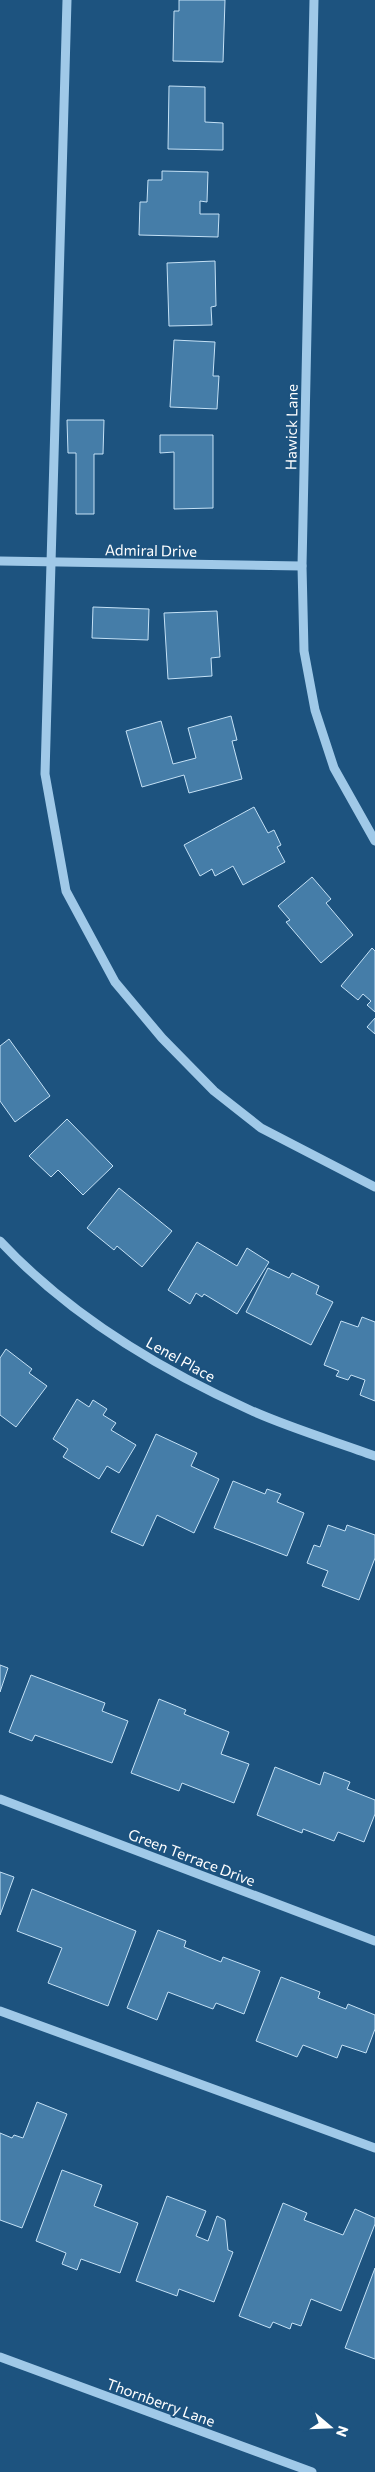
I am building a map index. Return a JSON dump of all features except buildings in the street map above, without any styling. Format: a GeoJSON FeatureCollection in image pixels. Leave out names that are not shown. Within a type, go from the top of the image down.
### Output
{"type":"FeatureCollection","features":[{"type":"Feature","properties":{"kind":"street"},"geometry":{"type":"LineString","coordinates":[[67,0],[45,774],[66,891],[115,982],[162,1038],[214,1091],[262,1128],[375,1187]]}},
{"type":"Feature","properties":{"kind":"street","name":"Hawick Lane"},"geometry":{"type":"LineString","coordinates":[[314,0],[302,566],[304,651],[315,710],[334,768],[375,840]]}},
{"type":"Feature","properties":{"kind":"street","name":"Admiral Drive"},"geometry":{"type":"LineString","coordinates":[[0,560],[302,566]]}},
{"type":"Feature","properties":{"kind":"street","name":"Lenel Place"},"geometry":{"type":"LineString","coordinates":[[0,1241],[76,1309],[155,1363],[251,1411],[375,1456]]}},
{"type":"Feature","properties":{"kind":"street","name":"Green Terrace Drive"},"geometry":{"type":"LineString","coordinates":[[0,1800],[375,1941]]}},
{"type":"Feature","properties":{"kind":"street"},"geometry":{"type":"LineString","coordinates":[[0,2011],[375,2148]]}},
{"type":"Feature","properties":{"kind":"street","name":"Thornberry Lane"},"geometry":{"type":"LineString","coordinates":[[0,2357],[312,2472]]}}]}
